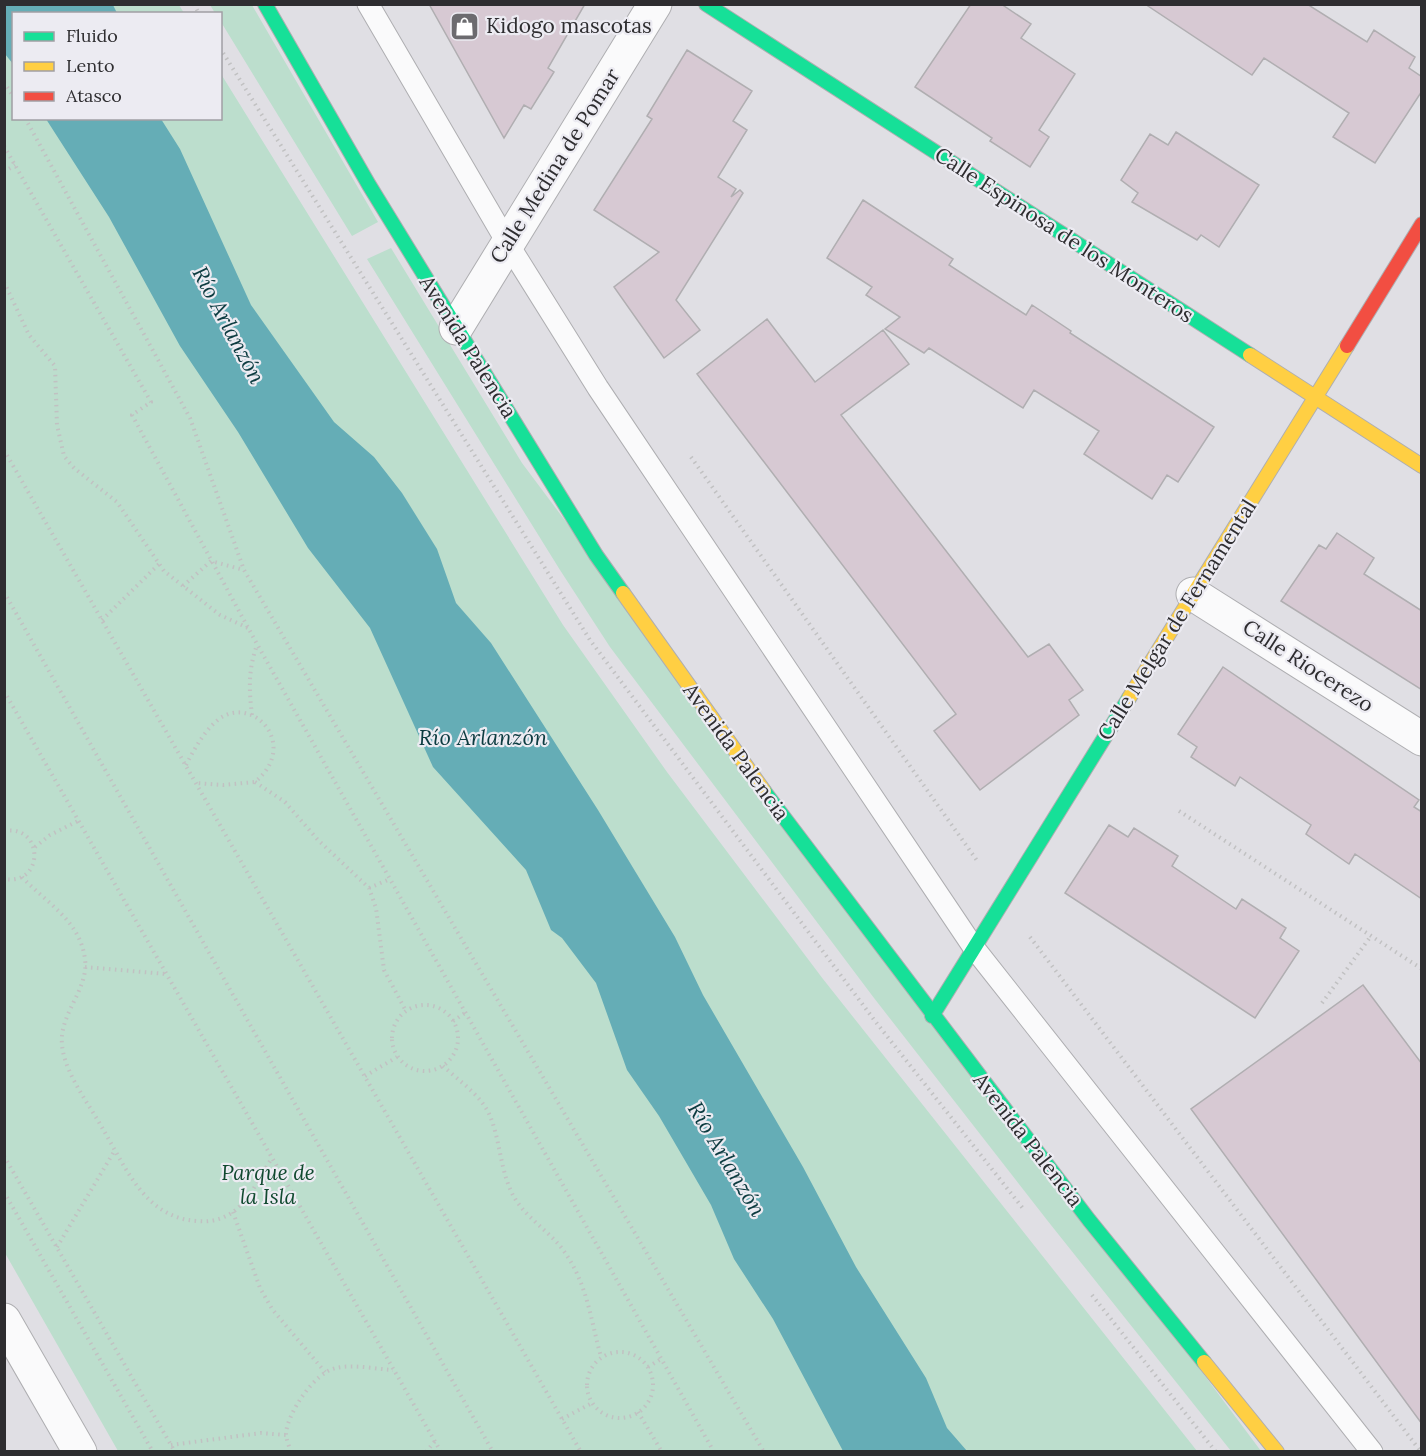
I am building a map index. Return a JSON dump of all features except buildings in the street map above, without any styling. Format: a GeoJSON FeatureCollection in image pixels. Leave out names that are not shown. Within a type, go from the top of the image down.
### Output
{"type":"FeatureCollection","features":[{"type":"Feature","properties":{"kind":"main road","name":"Avenida Palencia"},"geometry":{"type":"LineString","coordinates":[[264,4],[456,328],[596,555],[721,733],[932,1016],[1089,1220],[1277,1452]]}},
{"type":"Feature","properties":{"kind":"main road","name":"Calle Espinosa de los Monteros"},"geometry":{"type":"LineString","coordinates":[[706,4],[1422,466]]}},
{"type":"Feature","properties":{"kind":"main road","name":"Calle Melgar de Fernamental"},"geometry":{"type":"LineString","coordinates":[[932,1016],[1314,397],[1418,238]]}},
{"type":"Feature","properties":{"kind":"street","name":"Calle Medina de Pomar"},"geometry":{"type":"LineString","coordinates":[[456,328],[655,4]]}},
{"type":"Feature","properties":{"kind":"street","name":"Calle Riocerezo"},"geometry":{"type":"LineString","coordinates":[[1193,594],[1422,739]]}},
{"type":"Feature","properties":{"kind":"street"},"geometry":{"type":"LineString","coordinates":[[4,1320],[80,1452]]}},
{"type":"Feature","properties":{"kind":"lane"},"geometry":{"type":"LineString","coordinates":[[369,4],[508,244],[598,388],[974,948],[1372,1452]]}},
{"type":"Feature","properties":{"kind":"path"},"geometry":{"type":"LineString","coordinates":[[222,51],[348,251]]}},
{"type":"Feature","properties":{"kind":"path"},"geometry":{"type":"LineString","coordinates":[[4,82],[12,95]]}},
{"type":"Feature","properties":{"kind":"path"},"geometry":{"type":"LineString","coordinates":[[26,120],[190,418],[244,570],[764,1452]]}},
{"type":"Feature","properties":{"kind":"path"},"geometry":{"type":"LineString","coordinates":[[4,146],[151,402],[132,415],[211,561],[714,1452]]}},
{"type":"Feature","properties":{"kind":"path"},"geometry":{"type":"LineString","coordinates":[[4,172],[15,165]]}},
{"type":"Feature","properties":{"kind":"path"},"geometry":{"type":"LineString","coordinates":[[4,282],[29,336],[55,366],[57,425],[64,456],[74,468],[117,502],[159,564],[220,615],[248,628]]}},
{"type":"Feature","properties":{"kind":"path"},"geometry":{"type":"LineString","coordinates":[[4,450],[581,1452]]}},
{"type":"Feature","properties":{"kind":"path"},"geometry":{"type":"LineString","coordinates":[[688,453],[884,728],[1003,902],[1421,1452]]}},
{"type":"Feature","properties":{"kind":"path"},"geometry":{"type":"LineString","coordinates":[[211,561],[244,570]]}},
{"type":"Feature","properties":{"kind":"path"},"geometry":{"type":"LineString","coordinates":[[183,586],[211,561]]}},
{"type":"Feature","properties":{"kind":"path"},"geometry":{"type":"LineString","coordinates":[[102,620],[159,564]]}},
{"type":"Feature","properties":{"kind":"path"},"geometry":{"type":"LineString","coordinates":[[4,592],[493,1452]]}},
{"type":"Feature","properties":{"kind":"path"},"geometry":{"type":"LineString","coordinates":[[252,716],[250,665],[257,644]]}},
{"type":"Feature","properties":{"kind":"path"},"geometry":{"type":"LineString","coordinates":[[4,691],[441,1452]]}},
{"type":"Feature","properties":{"kind":"path"},"geometry":{"type":"LineString","coordinates":[[186,765],[199,741],[221,717],[235,713],[252,716],[262,722],[272,734],[275,749],[272,764],[255,782]]}},
{"type":"Feature","properties":{"kind":"path"},"geometry":{"type":"LineString","coordinates":[[196,783],[223,785],[255,782],[285,802],[318,840],[369,888],[376,908],[384,970],[406,1011]]}},
{"type":"Feature","properties":{"kind":"path"},"geometry":{"type":"LineString","coordinates":[[1179,811],[1422,969]]}},
{"type":"Feature","properties":{"kind":"path"},"geometry":{"type":"LineString","coordinates":[[35,847],[50,835],[78,821]]}},
{"type":"Feature","properties":{"kind":"path"},"geometry":{"type":"LineString","coordinates":[[4,831],[17,830],[25,834],[35,847],[35,861],[28,874],[4,879]]}},
{"type":"Feature","properties":{"kind":"path"},"geometry":{"type":"LineString","coordinates":[[22,877],[68,920],[79,939],[85,967],[84,981],[63,1027],[62,1046],[67,1066],[138,1186],[152,1204],[168,1216],[206,1222],[233,1212],[243,1203],[272,1158]]}},
{"type":"Feature","properties":{"kind":"path"},"geometry":{"type":"LineString","coordinates":[[369,888],[390,879]]}},
{"type":"Feature","properties":{"kind":"path"},"geometry":{"type":"LineString","coordinates":[[1322,1003],[1371,936]]}},
{"type":"Feature","properties":{"kind":"path"},"geometry":{"type":"LineString","coordinates":[[85,967],[166,974]]}},
{"type":"Feature","properties":{"kind":"path"},"geometry":{"type":"LineString","coordinates":[[426,1005],[445,1011],[453,1021],[458,1043],[454,1054],[443,1066],[425,1071],[414,1070],[397,1056],[391,1039],[392,1033],[397,1019],[406,1011],[426,1005]]}},
{"type":"Feature","properties":{"kind":"path"},"geometry":{"type":"LineString","coordinates":[[453,1021],[465,1012]]}},
{"type":"Feature","properties":{"kind":"path"},"geometry":{"type":"LineString","coordinates":[[365,1076],[397,1056]]}},
{"type":"Feature","properties":{"kind":"path"},"geometry":{"type":"LineString","coordinates":[[443,1066],[490,1114],[503,1170],[512,1193],[529,1215],[559,1245],[575,1269],[591,1306],[601,1357]]}},
{"type":"Feature","properties":{"kind":"path"},"geometry":{"type":"LineString","coordinates":[[57,1248],[116,1150]]}},
{"type":"Feature","properties":{"kind":"path"},"geometry":{"type":"LineString","coordinates":[[4,1156],[175,1452]]}},
{"type":"Feature","properties":{"kind":"path"},"geometry":{"type":"LineString","coordinates":[[4,1192],[153,1452]]}},
{"type":"Feature","properties":{"kind":"path"},"geometry":{"type":"LineString","coordinates":[[233,1212],[260,1288],[272,1309],[325,1372]]}},
{"type":"Feature","properties":{"kind":"path"},"geometry":{"type":"LineString","coordinates":[[621,1351],[641,1358],[648,1367],[654,1389],[650,1401],[638,1412],[620,1418],[601,1412],[592,1403],[587,1386],[589,1373],[601,1357],[621,1351]]}},
{"type":"Feature","properties":{"kind":"path"},"geometry":{"type":"LineString","coordinates":[[648,1367],[662,1359]]}},
{"type":"Feature","properties":{"kind":"path"},"geometry":{"type":"LineString","coordinates":[[291,1452],[286,1435],[297,1406],[310,1385],[325,1372],[336,1368],[394,1370]]}},
{"type":"Feature","properties":{"kind":"path"},"geometry":{"type":"LineString","coordinates":[[562,1419],[592,1403]]}},
{"type":"Feature","properties":{"kind":"path"},"geometry":{"type":"LineString","coordinates":[[638,1412],[662,1452]]}},
{"type":"Feature","properties":{"kind":"path"},"geometry":{"type":"LineString","coordinates":[[171,1445],[261,1434],[286,1435]]}},
{"type":"Feature","properties":{"kind":"path"},"geometry":{"type":"LineString","coordinates":[[426,1452],[435,1441]]}},
{"type":"Feature","properties":{"kind":"green space","name":"Parque de la Isla"},"geometry":{"type":"Polygon","coordinates":[[[5,5],[179,5],[183,12],[12,12],[12,120],[222,120],[222,76],[563,625],[667,772],[823,979],[1197,1451],[118,1451],[5,1253],[5,5]]]}},
{"type":"Feature","properties":{"kind":"green space"},"geometry":{"type":"Polygon","coordinates":[[[210,5],[252,5],[378,222],[352,236],[222,24],[222,12],[214,12],[210,5]]]}},
{"type":"Feature","properties":{"kind":"green space"},"geometry":{"type":"Polygon","coordinates":[[[391,248],[522,463],[1261,1451],[1231,1451],[874,998],[610,647],[367,259],[391,248]]]}},
{"type":"Feature","properties":{"kind":"water"},"geometry":{"type":"Polygon","coordinates":[[[4,5],[113,5],[116,12],[12,12],[12,63],[5,54],[4,5]]]}},
{"type":"Feature","properties":{"kind":"water","name":"Río Arlanzón"},"geometry":{"type":"Polygon","coordinates":[[[47,120],[162,120],[180,149],[251,305],[334,422],[374,457],[402,493],[437,549],[456,603],[491,643],[598,810],[675,937],[703,995],[803,1167],[856,1267],[926,1378],[947,1428],[967,1451],[843,1451],[773,1319],[734,1259],[711,1205],[659,1116],[627,1070],[596,983],[562,938],[551,930],[526,870],[433,767],[370,628],[308,548],[238,432],[180,346],[109,217],[47,120]]]}},
{"type":"Feature","properties":{"kind":"traffic: fast"},"geometry":{"type":"LineString","coordinates":[[265,4],[369,185],[596,555],[623,593]]}},
{"type":"Feature","properties":{"kind":"traffic: fast"},"geometry":{"type":"LineString","coordinates":[[706,4],[1250,355]]}},
{"type":"Feature","properties":{"kind":"traffic: fast"},"geometry":{"type":"LineString","coordinates":[[932,1016],[1129,698]]}},
{"type":"Feature","properties":{"kind":"traffic: fast"},"geometry":{"type":"LineString","coordinates":[[764,791],[1089,1220],[1204,1362]]}},
{"type":"Feature","properties":{"kind":"traffic: slow"},"geometry":{"type":"LineString","coordinates":[[1129,698],[1347,346]]}},
{"type":"Feature","properties":{"kind":"traffic: slow"},"geometry":{"type":"LineString","coordinates":[[1250,355],[1422,466]]}},
{"type":"Feature","properties":{"kind":"traffic: slow"},"geometry":{"type":"LineString","coordinates":[[623,593],[764,791]]}},
{"type":"Feature","properties":{"kind":"traffic: slow"},"geometry":{"type":"LineString","coordinates":[[1204,1362],[1277,1452]]}},
{"type":"Feature","properties":{"kind":"traffic: jam"},"geometry":{"type":"LineString","coordinates":[[1347,346],[1422,224]]}},
{"type":"Feature","properties":{"kind":"place","name":"Kidogo mascotas"},"geometry":{"type":"Point","coordinates":[465,26]}}]}
